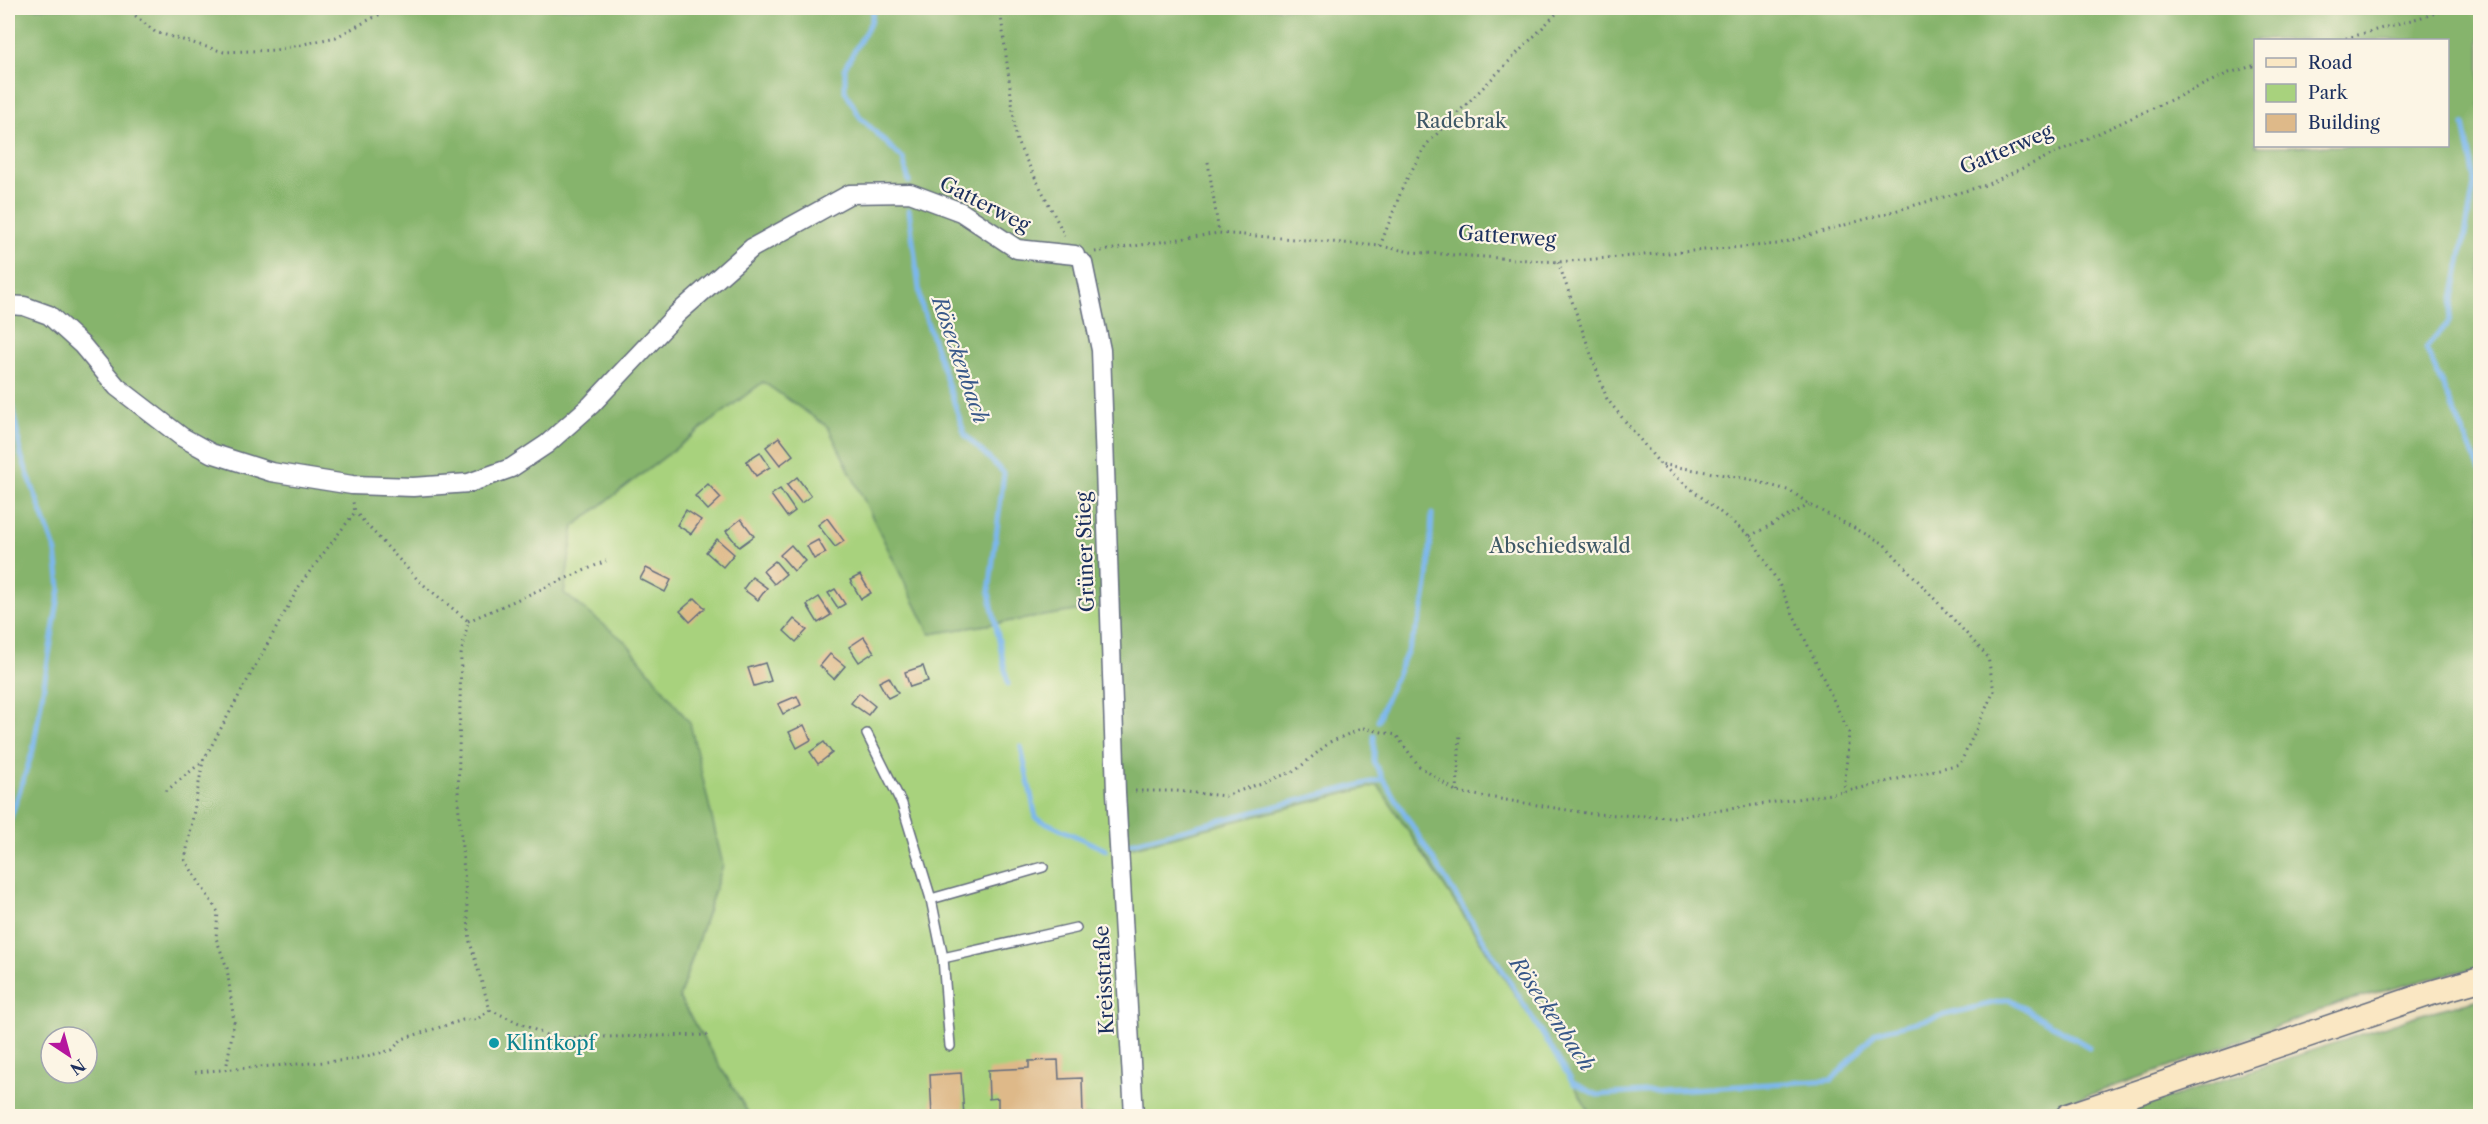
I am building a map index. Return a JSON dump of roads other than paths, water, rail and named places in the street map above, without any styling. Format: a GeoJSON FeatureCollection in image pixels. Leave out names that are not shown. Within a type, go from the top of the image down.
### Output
{"type":"FeatureCollection","features":[{"type":"Feature","properties":{"kind":"main road"},"geometry":{"type":"LineString","coordinates":[[2068,1116],[2431,993],[2481,979]]}},
{"type":"Feature","properties":{"kind":"street","name":"Gatterweg"},"geometry":{"type":"LineString","coordinates":[[8,305],[24,306],[49,315],[82,345],[117,387],[182,437],[211,453],[272,472],[352,485],[413,487],[470,483],[511,468],[547,444],[591,405],[677,314],[752,248],[849,194],[910,193],[961,212],[1017,249],[1079,259]]}},
{"type":"Feature","properties":{"kind":"street","name":"Grüner Stieg"},"geometry":{"type":"LineString","coordinates":[[1079,259],[1101,351],[1119,842]]}},
{"type":"Feature","properties":{"kind":"street","name":"Kreisstraße"},"geometry":{"type":"LineString","coordinates":[[1119,842],[1134,1116]]}},
{"type":"Feature","properties":{"kind":"lane"},"geometry":{"type":"LineString","coordinates":[[867,734],[902,804],[931,899],[942,958],[950,1046]]}},
{"type":"Feature","properties":{"kind":"lane"},"geometry":{"type":"LineString","coordinates":[[931,899],[1043,867]]}},
{"type":"Feature","properties":{"kind":"lane"},"geometry":{"type":"LineString","coordinates":[[942,958],[1076,928]]}},
{"type":"Feature","properties":{"kind":"waterway","name":"Röseckenbach"},"geometry":{"type":"LineString","coordinates":[[874,8],[871,22],[845,67],[845,91],[860,117],[903,159],[909,182]]}},
{"type":"Feature","properties":{"kind":"waterway"},"geometry":{"type":"LineString","coordinates":[[2464,124],[2475,180],[2449,322],[2426,348],[2480,470]]}},
{"type":"Feature","properties":{"kind":"waterway","name":"Röseckenbach"},"geometry":{"type":"LineString","coordinates":[[909,210],[921,304],[965,435],[1004,473],[989,592],[1008,684]]}},
{"type":"Feature","properties":{"kind":"waterway"},"geometry":{"type":"LineString","coordinates":[[8,379],[21,455],[56,552],[60,589],[33,750],[8,826]]}},
{"type":"Feature","properties":{"kind":"waterway"},"geometry":{"type":"LineString","coordinates":[[1378,721],[1420,619],[1429,567],[1432,514]]}},
{"type":"Feature","properties":{"kind":"waterway"},"geometry":{"type":"LineString","coordinates":[[1374,735],[1374,762],[1383,779]]}},
{"type":"Feature","properties":{"kind":"waterway","name":"Röseckenbach"},"geometry":{"type":"LineString","coordinates":[[1021,747],[1036,818],[1106,850]]}},
{"type":"Feature","properties":{"kind":"waterway","name":"Röseckenbach"},"geometry":{"type":"LineString","coordinates":[[1127,844],[1383,779],[1573,1083],[1597,1095],[1832,1080],[1876,1032],[2009,999],[2089,1047]]}},
{"type":"Feature","properties":{"kind":"place","name":"Klintkopf"},"geometry":{"type":"Point","coordinates":[494,1043]}},
{"type":"Feature","properties":{"kind":"park label","name":"Radebrak"},"geometry":{"type":"Point","coordinates":[1461,121]}},
{"type":"Feature","properties":{"kind":"park label","name":"Abschiedswald"},"geometry":{"type":"Point","coordinates":[1560,546]}}]}
